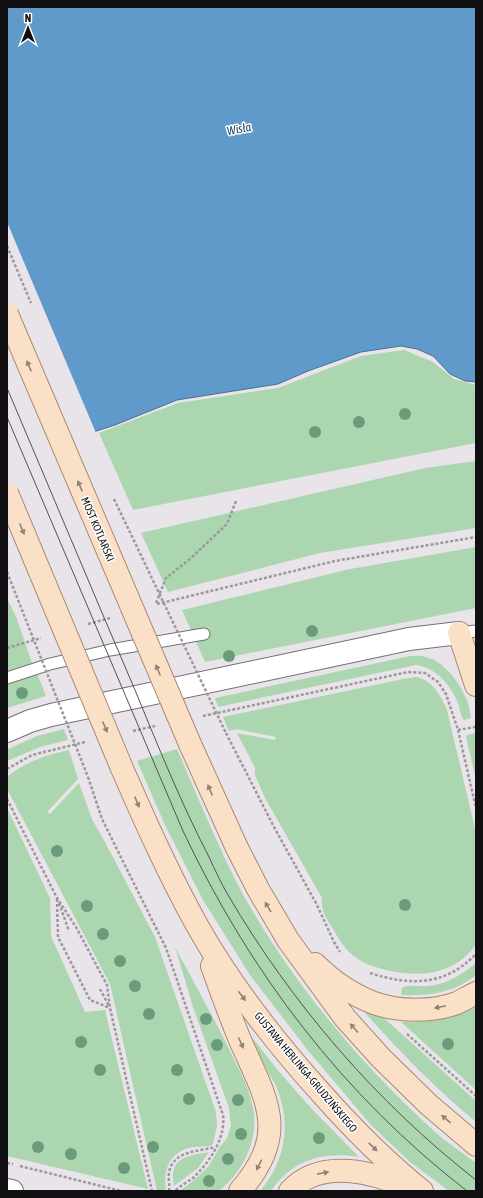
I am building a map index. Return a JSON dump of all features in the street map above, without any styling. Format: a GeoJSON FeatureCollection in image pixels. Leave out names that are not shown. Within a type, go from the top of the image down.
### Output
{"type":"FeatureCollection","features":[{"type":"Feature","properties":{"kind":"main road","name":"MOST KOTLARSKI"},"geometry":{"type":"LineString","coordinates":[[7,314],[190,744],[237,848],[261,894],[288,940]]}},
{"type":"Feature","properties":{"kind":"main road","name":"GUSTAWA HERLINGA-GRUDZIŃSKIEGO"},"geometry":{"type":"LineString","coordinates":[[7,493],[149,830],[198,928],[239,992],[285,1051],[355,1130],[402,1175],[422,1191]]}},
{"type":"Feature","properties":{"kind":"main road"},"geometry":{"type":"LineString","coordinates":[[470,634],[476,685]]}},
{"type":"Feature","properties":{"kind":"main road"},"geometry":{"type":"LineString","coordinates":[[198,928],[240,1039],[261,1087],[268,1109],[269,1134],[265,1153],[255,1172],[240,1191]]}},
{"type":"Feature","properties":{"kind":"main road"},"geometry":{"type":"LineString","coordinates":[[288,940],[322,972],[350,991],[375,1003],[393,1007],[414,1009],[436,1008],[457,1003],[476,993]]}},
{"type":"Feature","properties":{"kind":"main road"},"geometry":{"type":"LineString","coordinates":[[288,940],[345,1018],[381,1058],[428,1104],[476,1145]]}},
{"type":"Feature","properties":{"kind":"main road"},"geometry":{"type":"LineString","coordinates":[[290,1191],[306,1178],[316,1174],[344,1170],[368,1174],[413,1191]]}},
{"type":"Feature","properties":{"kind":"street"},"geometry":{"type":"LineString","coordinates":[[7,731],[30,721],[59,714],[409,639],[470,634]]}},
{"type":"Feature","properties":{"kind":"street"},"geometry":{"type":"LineString","coordinates":[[7,1190],[12,1191]]}},
{"type":"Feature","properties":{"kind":"lane"},"geometry":{"type":"LineString","coordinates":[[7,678],[50,664],[110,650],[204,634]]}},
{"type":"Feature","properties":{"kind":"path"},"geometry":{"type":"LineString","coordinates":[[7,246],[31,304]]}},
{"type":"Feature","properties":{"kind":"path"},"geometry":{"type":"LineString","coordinates":[[114,497],[226,733],[274,827],[316,903],[334,942],[342,954]]}},
{"type":"Feature","properties":{"kind":"path"},"geometry":{"type":"LineString","coordinates":[[236,501],[227,524],[190,559],[166,578],[156,604],[335,561],[476,537]]}},
{"type":"Feature","properties":{"kind":"path"},"geometry":{"type":"LineString","coordinates":[[7,572],[88,776],[102,819],[166,948],[214,1084],[223,1115],[224,1125],[222,1136],[206,1164],[200,1171],[175,1191]]}},
{"type":"Feature","properties":{"kind":"path"},"geometry":{"type":"LineString","coordinates":[[87,624],[110,618]]}},
{"type":"Feature","properties":{"kind":"path"},"geometry":{"type":"LineString","coordinates":[[7,648],[42,638]]}},
{"type":"Feature","properties":{"kind":"path"},"geometry":{"type":"LineString","coordinates":[[197,718],[408,672],[425,673],[438,682],[446,694],[458,730],[476,808]]}},
{"type":"Feature","properties":{"kind":"path"},"geometry":{"type":"LineString","coordinates":[[127,733],[158,726]]}},
{"type":"Feature","properties":{"kind":"path"},"geometry":{"type":"LineString","coordinates":[[458,730],[476,727]]}},
{"type":"Feature","properties":{"kind":"path"},"geometry":{"type":"LineString","coordinates":[[7,769],[32,755],[88,741]]}},
{"type":"Feature","properties":{"kind":"path"},"geometry":{"type":"LineString","coordinates":[[7,799],[57,898],[76,927],[107,984],[110,1008],[152,1191]]}},
{"type":"Feature","properties":{"kind":"path"},"geometry":{"type":"LineString","coordinates":[[57,898],[69,931]]}},
{"type":"Feature","properties":{"kind":"path"},"geometry":{"type":"LineString","coordinates":[[57,898],[58,937],[90,1000],[110,1008]]}},
{"type":"Feature","properties":{"kind":"path"},"geometry":{"type":"LineString","coordinates":[[364,971],[394,979],[424,981],[448,975],[459,969],[476,954]]}},
{"type":"Feature","properties":{"kind":"path"},"geometry":{"type":"LineString","coordinates":[[100,989],[110,1008]]}},
{"type":"Feature","properties":{"kind":"path"},"geometry":{"type":"LineString","coordinates":[[405,1032],[476,1096]]}},
{"type":"Feature","properties":{"kind":"path"},"geometry":{"type":"LineString","coordinates":[[169,1191],[169,1172],[179,1157],[189,1152],[216,1147]]}},
{"type":"Feature","properties":{"kind":"path"},"geometry":{"type":"LineString","coordinates":[[7,1163],[121,1191]]}},
{"type":"Feature","properties":{"kind":"green space"},"geometry":{"type":"Polygon","coordinates":[[[404,350],[433,362],[454,379],[476,385],[476,443],[133,510],[99,433],[178,403],[278,388],[361,356],[404,350]]]}},
{"type":"Feature","properties":{"kind":"green space"},"geometry":{"type":"Polygon","coordinates":[[[476,461],[476,528],[320,553],[168,592],[141,533],[425,468],[476,461]]]}},
{"type":"Feature","properties":{"kind":"green space"},"geometry":{"type":"Polygon","coordinates":[[[476,547],[476,608],[205,662],[182,610],[350,569],[476,547]]]}},
{"type":"Feature","properties":{"kind":"green space"},"geometry":{"type":"Polygon","coordinates":[[[7,598],[17,619],[32,663],[7,671],[7,598]]]}},
{"type":"Feature","properties":{"kind":"green space"},"geometry":{"type":"Polygon","coordinates":[[[410,656],[420,656],[433,659],[451,674],[464,693],[471,718],[464,720],[455,696],[442,678],[430,670],[416,665],[218,707],[215,698],[410,656]]]}},
{"type":"Feature","properties":{"kind":"green space"},"geometry":{"type":"Polygon","coordinates":[[[37,673],[46,696],[7,708],[7,684],[37,673]]]}},
{"type":"Feature","properties":{"kind":"green space"},"geometry":{"type":"Polygon","coordinates":[[[416,677],[427,681],[436,689],[447,710],[476,833],[476,944],[468,954],[447,968],[436,972],[411,974],[374,967],[353,956],[342,943],[324,915],[322,898],[265,798],[255,775],[255,768],[237,733],[275,740],[276,737],[236,729],[229,731],[223,717],[416,677]]]}},
{"type":"Feature","properties":{"kind":"green space"},"geometry":{"type":"Polygon","coordinates":[[[64,729],[68,740],[40,747],[7,761],[8,749],[37,736],[64,729]]]}},
{"type":"Feature","properties":{"kind":"green space"},"geometry":{"type":"Polygon","coordinates":[[[475,733],[476,780],[466,737],[467,735],[475,733]]]}},
{"type":"Feature","properties":{"kind":"green space"},"geometry":{"type":"Polygon","coordinates":[[[177,749],[239,887],[279,953],[326,1016],[351,1047],[378,1076],[433,1130],[476,1163],[476,1191],[449,1191],[410,1162],[370,1124],[306,1048],[250,975],[203,900],[165,825],[137,761],[177,749]]]}},
{"type":"Feature","properties":{"kind":"green space"},"geometry":{"type":"Polygon","coordinates":[[[69,750],[78,779],[47,812],[50,814],[79,783],[92,819],[155,937],[216,1112],[217,1126],[213,1144],[210,1146],[188,1148],[176,1154],[167,1170],[165,1182],[166,1189],[162,1191],[157,1191],[110,984],[7,789],[7,777],[21,767],[52,754],[69,750]]]}},
{"type":"Feature","properties":{"kind":"green space"},"geometry":{"type":"Polygon","coordinates":[[[7,808],[50,898],[51,936],[85,1012],[105,1010],[148,1189],[7,1156],[7,808]]]}},
{"type":"Feature","properties":{"kind":"green space"},"geometry":{"type":"Polygon","coordinates":[[[175,947],[237,1065],[247,1088],[254,1114],[253,1136],[246,1157],[235,1175],[219,1191],[180,1191],[209,1166],[219,1148],[227,1138],[231,1125],[229,1108],[193,1007],[175,947]]]}},
{"type":"Feature","properties":{"kind":"green space"},"geometry":{"type":"Polygon","coordinates":[[[476,963],[476,975],[450,990],[431,994],[401,995],[402,988],[435,985],[448,981],[476,963]]]}},
{"type":"Feature","properties":{"kind":"green space"},"geometry":{"type":"Polygon","coordinates":[[[476,1007],[476,1090],[401,1022],[431,1021],[457,1015],[476,1007]]]}},
{"type":"Feature","properties":{"kind":"green space"},"geometry":{"type":"Polygon","coordinates":[[[366,1011],[384,1018],[476,1101],[476,1122],[447,1097],[391,1042],[365,1013],[366,1011]]]}},
{"type":"Feature","properties":{"kind":"green space"},"geometry":{"type":"Polygon","coordinates":[[[247,1031],[276,1068],[310,1107],[359,1157],[333,1155],[309,1160],[299,1165],[279,1180],[271,1191],[260,1191],[275,1169],[280,1157],[285,1132],[283,1107],[277,1088],[247,1031]]]}},
{"type":"Feature","properties":{"kind":"green space"},"geometry":{"type":"Polygon","coordinates":[[[209,1152],[198,1168],[174,1186],[174,1169],[181,1160],[193,1155],[209,1152]]]}},
{"type":"Feature","properties":{"kind":"water","name":"Wisła"},"geometry":{"type":"Polygon","coordinates":[[[7,7],[476,7],[476,382],[465,381],[450,374],[433,356],[417,349],[401,346],[361,352],[308,371],[278,384],[177,400],[115,425],[7,460],[7,7]]]}},
{"type":"Feature","properties":{"kind":"pier"},"geometry":{"type":"Polygon","coordinates":[[[7,222],[96,433],[7,462],[7,222]]]}},
{"type":"Feature","properties":{"kind":"tram line"},"geometry":{"type":"LineString","coordinates":[[7,388],[170,774],[228,895],[280,975],[308,1013],[338,1049],[404,1118],[439,1150],[476,1180]]}},
{"type":"Feature","properties":{"kind":"tram line"},"geometry":{"type":"LineString","coordinates":[[7,417],[183,831],[209,883],[238,934],[270,982],[304,1028],[340,1072],[380,1114],[422,1154],[467,1191]]}}]}
